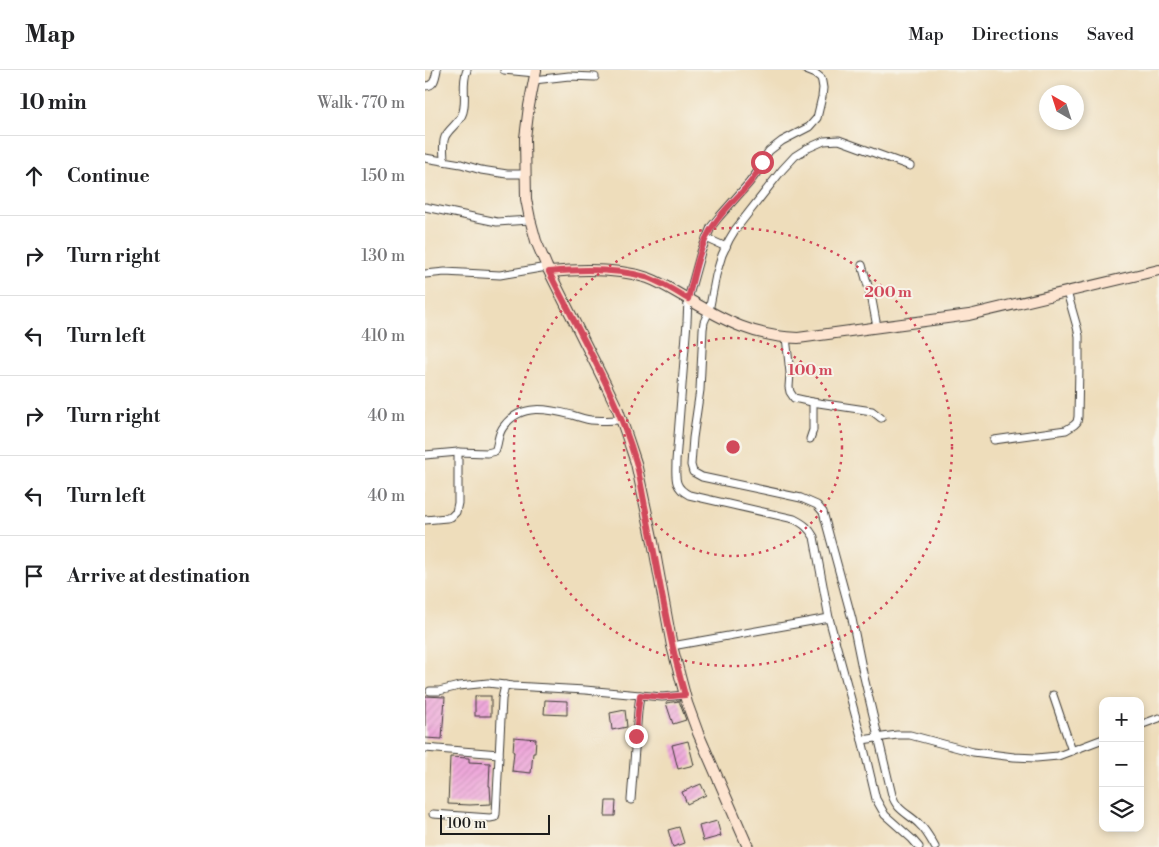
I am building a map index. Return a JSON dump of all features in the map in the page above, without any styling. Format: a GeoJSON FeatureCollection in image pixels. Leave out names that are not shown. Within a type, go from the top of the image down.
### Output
{"type":"FeatureCollection","features":[{"type":"Feature","properties":{"kind":"main road"},"geometry":{"type":"LineString","coordinates":[[535,74],[525,138],[526,199],[530,220],[548,270],[606,384],[622,420],[636,463],[672,646],[685,695],[695,726],[748,847]]}},
{"type":"Feature","properties":{"kind":"main road"},"geometry":{"type":"LineString","coordinates":[[548,270],[628,273],[647,278],[659,282],[707,310],[750,330],[787,338],[969,315],[1159,270]]}},
{"type":"Feature","properties":{"kind":"street"},"geometry":{"type":"LineString","coordinates":[[425,86],[430,86],[435,81],[437,70]]}},
{"type":"Feature","properties":{"kind":"street"},"geometry":{"type":"LineString","coordinates":[[444,161],[443,143],[445,137],[463,115],[464,78],[467,70]]}},
{"type":"Feature","properties":{"kind":"street"},"geometry":{"type":"LineString","coordinates":[[504,70],[535,74],[595,77]]}},
{"type":"Feature","properties":{"kind":"street"},"geometry":{"type":"LineString","coordinates":[[806,70],[816,74],[821,78],[822,82],[823,88],[817,118],[809,127],[782,141],[769,151],[749,183],[711,227],[709,239],[701,252],[689,300],[676,479],[678,487],[682,492],[689,495],[794,519],[810,529],[814,538],[829,618],[863,739],[876,799],[885,815],[919,847]]}},
{"type":"Feature","properties":{"kind":"street"},"geometry":{"type":"LineString","coordinates":[[910,166],[839,140],[824,142],[806,149],[795,156],[735,230],[725,246],[704,322],[700,390],[691,468],[702,477],[801,498],[817,505],[823,512],[853,619],[877,738],[895,804],[920,825],[935,847]]}},
{"type":"Feature","properties":{"kind":"street"},"geometry":{"type":"LineString","coordinates":[[425,158],[481,170],[507,174],[525,174]]}},
{"type":"Feature","properties":{"kind":"street"},"geometry":{"type":"LineString","coordinates":[[425,207],[497,222],[530,220]]}},
{"type":"Feature","properties":{"kind":"street"},"geometry":{"type":"LineString","coordinates":[[709,239],[725,246]]}},
{"type":"Feature","properties":{"kind":"street"},"geometry":{"type":"LineString","coordinates":[[862,265],[877,327]]}},
{"type":"Feature","properties":{"kind":"street"},"geometry":{"type":"LineString","coordinates":[[425,274],[445,272],[500,275],[548,270]]}},
{"type":"Feature","properties":{"kind":"street"},"geometry":{"type":"LineString","coordinates":[[994,440],[1066,430],[1077,422],[1079,408],[1079,336],[1067,292]]}},
{"type":"Feature","properties":{"kind":"street"},"geometry":{"type":"LineString","coordinates":[[787,338],[790,392],[795,398],[872,411],[881,418]]}},
{"type":"Feature","properties":{"kind":"street"},"geometry":{"type":"LineString","coordinates":[[810,439],[813,430],[812,402]]}},
{"type":"Feature","properties":{"kind":"street"},"geometry":{"type":"LineString","coordinates":[[425,456],[458,452],[495,451],[497,439],[502,428],[512,417],[529,410],[542,409],[590,420],[622,420]]}},
{"type":"Feature","properties":{"kind":"street"},"geometry":{"type":"LineString","coordinates":[[425,520],[451,517],[456,512],[458,503],[458,452]]}},
{"type":"Feature","properties":{"kind":"street"},"geometry":{"type":"LineString","coordinates":[[672,646],[829,618]]}},
{"type":"Feature","properties":{"kind":"street"},"geometry":{"type":"LineString","coordinates":[[430,691],[488,683],[662,697],[685,695]]}},
{"type":"Feature","properties":{"kind":"street"},"geometry":{"type":"LineString","coordinates":[[433,814],[495,817],[498,794],[502,699],[505,685]]}},
{"type":"Feature","properties":{"kind":"street"},"geometry":{"type":"LineString","coordinates":[[631,800],[640,695]]}},
{"type":"Feature","properties":{"kind":"street"},"geometry":{"type":"LineString","coordinates":[[1053,695],[1072,751]]}},
{"type":"Feature","properties":{"kind":"street"},"geometry":{"type":"LineString","coordinates":[[1144,724],[1159,718]]}},
{"type":"Feature","properties":{"kind":"street"},"geometry":{"type":"LineString","coordinates":[[863,739],[897,735],[916,736],[973,752],[1014,757],[1049,757],[1099,741]]}},
{"type":"Feature","properties":{"kind":"street"},"geometry":{"type":"LineString","coordinates":[[425,748],[499,754]]}},
{"type":"Feature","properties":{"kind":"building"},"geometry":{"type":"Polygon","coordinates":[[[425,696],[445,697],[442,739],[425,738],[425,696]]]}},
{"type":"Feature","properties":{"kind":"building"},"geometry":{"type":"Polygon","coordinates":[[[475,696],[491,696],[491,716],[475,716],[475,696]]]}},
{"type":"Feature","properties":{"kind":"building"},"geometry":{"type":"Polygon","coordinates":[[[545,700],[567,701],[567,715],[544,714],[545,700]]]}},
{"type":"Feature","properties":{"kind":"building"},"geometry":{"type":"Polygon","coordinates":[[[679,701],[686,720],[673,724],[666,703],[679,701]]]}},
{"type":"Feature","properties":{"kind":"building"},"geometry":{"type":"Polygon","coordinates":[[[625,710],[627,727],[612,730],[610,713],[625,710]]]}},
{"type":"Feature","properties":{"kind":"building"},"geometry":{"type":"Polygon","coordinates":[[[514,737],[536,739],[531,773],[512,771],[514,737]]]}},
{"type":"Feature","properties":{"kind":"building"},"geometry":{"type":"Polygon","coordinates":[[[688,741],[694,765],[678,769],[672,745],[688,741]]]}},
{"type":"Feature","properties":{"kind":"building"},"geometry":{"type":"Polygon","coordinates":[[[450,757],[469,758],[469,762],[490,763],[489,786],[491,804],[448,804],[450,757]]]}},
{"type":"Feature","properties":{"kind":"building"},"geometry":{"type":"Polygon","coordinates":[[[701,784],[706,795],[687,804],[682,792],[701,784]]]}},
{"type":"Feature","properties":{"kind":"building"},"geometry":{"type":"Polygon","coordinates":[[[606,801],[616,801],[615,816],[605,816],[606,801]]]}},
{"type":"Feature","properties":{"kind":"building"},"geometry":{"type":"Polygon","coordinates":[[[717,821],[721,836],[703,841],[699,826],[717,821]]]}},
{"type":"Feature","properties":{"kind":"building"},"geometry":{"type":"Polygon","coordinates":[[[679,827],[684,843],[673,847],[668,830],[679,827]]]}},
{"type":"Feature","properties":{"kind":"route"},"geometry":{"type":"LineString","coordinates":[[636,736],[640,695],[662,697],[685,695],[672,646],[636,463],[618,410],[549,272],[583,270],[628,273],[659,282],[688,299],[701,252],[711,227],[749,183],[762,162]]}}]}
